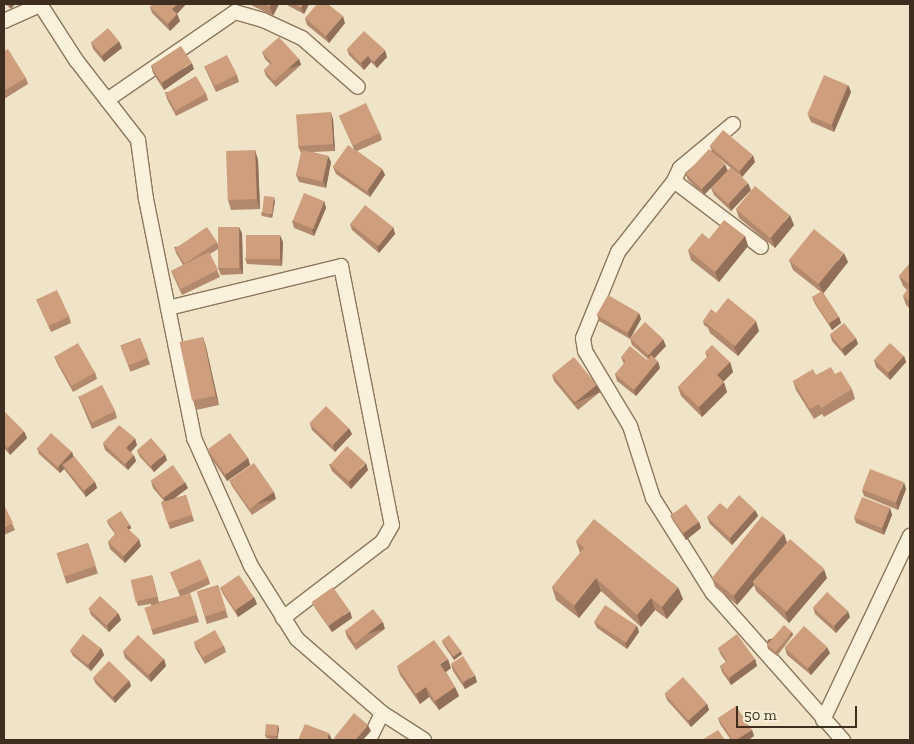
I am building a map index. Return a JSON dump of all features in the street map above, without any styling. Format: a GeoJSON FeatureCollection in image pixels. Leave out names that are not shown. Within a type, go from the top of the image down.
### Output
{"type":"FeatureCollection","features":[{"type":"Feature","properties":{"kind":"street"},"geometry":{"type":"LineString","coordinates":[[4,21],[40,4],[107,100],[138,140],[168,308],[194,438],[251,566],[296,639],[382,713],[424,740]]}},
{"type":"Feature","properties":{"kind":"street"},"geometry":{"type":"LineString","coordinates":[[107,100],[235,12],[263,20],[302,38],[358,87]]}},
{"type":"Feature","properties":{"kind":"street"},"geometry":{"type":"LineString","coordinates":[[733,124],[680,168],[674,181],[618,252],[583,338],[584,351],[630,426],[653,498],[712,592],[822,720],[843,740]]}},
{"type":"Feature","properties":{"kind":"street"},"geometry":{"type":"LineString","coordinates":[[674,181],[761,247]]}},
{"type":"Feature","properties":{"kind":"street"},"geometry":{"type":"LineString","coordinates":[[168,308],[342,266],[392,525],[382,542],[283,618]]}},
{"type":"Feature","properties":{"kind":"street"},"geometry":{"type":"LineString","coordinates":[[822,720],[910,536]]}},
{"type":"Feature","properties":{"kind":"street"},"geometry":{"type":"LineString","coordinates":[[369,740],[382,713]]}},
{"type":"Feature","properties":{"kind":"building"},"geometry":{"type":"Polygon","coordinates":[[[153,4],[178,4],[172,9],[177,14],[168,24],[150,7],[153,4]]]}},
{"type":"Feature","properties":{"kind":"building"},"geometry":{"type":"Polygon","coordinates":[[[294,4],[303,4],[301,8],[294,4]]]}},
{"type":"Feature","properties":{"kind":"building"},"geometry":{"type":"Polygon","coordinates":[[[317,4],[328,4],[343,16],[326,36],[305,18],[317,4]]]}},
{"type":"Feature","properties":{"kind":"building"},"geometry":{"type":"Polygon","coordinates":[[[108,28],[119,41],[102,55],[91,42],[108,28]]]}},
{"type":"Feature","properties":{"kind":"building"},"geometry":{"type":"Polygon","coordinates":[[[364,31],[385,50],[374,62],[368,56],[361,63],[347,49],[364,31]]]}},
{"type":"Feature","properties":{"kind":"building"},"geometry":{"type":"Polygon","coordinates":[[[279,37],[299,59],[274,81],[264,70],[272,63],[262,52],[279,37]]]}},
{"type":"Feature","properties":{"kind":"building"},"geometry":{"type":"Polygon","coordinates":[[[181,46],[192,63],[162,82],[151,66],[181,46]]]}},
{"type":"Feature","properties":{"kind":"building"},"geometry":{"type":"Polygon","coordinates":[[[8,49],[26,78],[4,91],[4,51],[8,49]]]}},
{"type":"Feature","properties":{"kind":"building"},"geometry":{"type":"Polygon","coordinates":[[[227,55],[237,75],[215,86],[205,66],[227,55]]]}},
{"type":"Feature","properties":{"kind":"building"},"geometry":{"type":"Polygon","coordinates":[[[824,75],[848,85],[831,125],[807,115],[824,75]]]}},
{"type":"Feature","properties":{"kind":"building"},"geometry":{"type":"Polygon","coordinates":[[[196,76],[206,93],[176,111],[166,94],[196,76]]]}},
{"type":"Feature","properties":{"kind":"building"},"geometry":{"type":"Polygon","coordinates":[[[366,103],[380,133],[353,146],[339,116],[366,103]]]}},
{"type":"Feature","properties":{"kind":"building"},"geometry":{"type":"Polygon","coordinates":[[[331,112],[333,144],[298,146],[296,114],[331,112]]]}},
{"type":"Feature","properties":{"kind":"building"},"geometry":{"type":"Polygon","coordinates":[[[723,130],[753,155],[739,171],[710,146],[723,130]]]}},
{"type":"Feature","properties":{"kind":"building"},"geometry":{"type":"Polygon","coordinates":[[[348,145],[382,169],[367,191],[333,167],[348,145]]]}},
{"type":"Feature","properties":{"kind":"building"},"geometry":{"type":"Polygon","coordinates":[[[709,149],[725,164],[702,189],[686,174],[709,149]]]}},
{"type":"Feature","properties":{"kind":"building"},"geometry":{"type":"Polygon","coordinates":[[[255,150],[257,199],[228,200],[226,151],[255,150]]]}},
{"type":"Feature","properties":{"kind":"building"},"geometry":{"type":"Polygon","coordinates":[[[302,150],[328,156],[322,181],[296,175],[302,150]]]}},
{"type":"Feature","properties":{"kind":"building"},"geometry":{"type":"Polygon","coordinates":[[[731,167],[748,183],[728,204],[711,188],[731,167]]]}},
{"type":"Feature","properties":{"kind":"building"},"geometry":{"type":"Polygon","coordinates":[[[755,186],[789,215],[770,238],[736,209],[755,186]]]}},
{"type":"Feature","properties":{"kind":"building"},"geometry":{"type":"Polygon","coordinates":[[[304,193],[324,201],[313,229],[293,221],[304,193]]]}},
{"type":"Feature","properties":{"kind":"building"},"geometry":{"type":"Polygon","coordinates":[[[264,196],[274,197],[272,214],[262,213],[264,196]]]}},
{"type":"Feature","properties":{"kind":"building"},"geometry":{"type":"Polygon","coordinates":[[[365,205],[393,227],[379,246],[350,224],[365,205]]]}},
{"type":"Feature","properties":{"kind":"building"},"geometry":{"type":"Polygon","coordinates":[[[724,220],[745,236],[715,272],[688,250],[702,233],[709,239],[724,220]]]}},
{"type":"Feature","properties":{"kind":"building"},"geometry":{"type":"Polygon","coordinates":[[[207,227],[217,242],[185,264],[175,249],[207,227]]]}},
{"type":"Feature","properties":{"kind":"building"},"geometry":{"type":"Polygon","coordinates":[[[218,227],[239,227],[239,268],[218,268],[218,227]]]}},
{"type":"Feature","properties":{"kind":"building"},"geometry":{"type":"Polygon","coordinates":[[[814,229],[844,253],[818,284],[789,260],[814,229]]]}},
{"type":"Feature","properties":{"kind":"building"},"geometry":{"type":"Polygon","coordinates":[[[246,235],[280,235],[280,259],[246,259],[246,235]]]}},
{"type":"Feature","properties":{"kind":"building"},"geometry":{"type":"Polygon","coordinates":[[[209,252],[218,270],[181,289],[172,271],[209,252]]]}},
{"type":"Feature","properties":{"kind":"building"},"geometry":{"type":"Polygon","coordinates":[[[910,263],[910,285],[899,276],[910,263]]]}},
{"type":"Feature","properties":{"kind":"building"},"geometry":{"type":"Polygon","coordinates":[[[910,286],[910,302],[903,296],[910,286]]]}},
{"type":"Feature","properties":{"kind":"building"},"geometry":{"type":"Polygon","coordinates":[[[57,290],[69,316],[48,326],[36,300],[57,290]]]}},
{"type":"Feature","properties":{"kind":"building"},"geometry":{"type":"Polygon","coordinates":[[[822,291],[839,317],[829,324],[812,298],[822,291]]]}},
{"type":"Feature","properties":{"kind":"building"},"geometry":{"type":"Polygon","coordinates":[[[608,295],[639,313],[628,333],[596,315],[608,295]]]}},
{"type":"Feature","properties":{"kind":"building"},"geometry":{"type":"Polygon","coordinates":[[[728,298],[756,321],[735,346],[707,324],[728,298]]]}},
{"type":"Feature","properties":{"kind":"building"},"geometry":{"type":"Polygon","coordinates":[[[711,309],[716,313],[707,324],[703,321],[711,309]]]}},
{"type":"Feature","properties":{"kind":"building"},"geometry":{"type":"Polygon","coordinates":[[[645,322],[663,339],[648,355],[630,338],[645,322]]]}},
{"type":"Feature","properties":{"kind":"building"},"geometry":{"type":"Polygon","coordinates":[[[844,323],[856,338],[842,349],[830,334],[844,323]]]}},
{"type":"Feature","properties":{"kind":"building"},"geometry":{"type":"Polygon","coordinates":[[[203,337],[215,396],[192,401],[180,342],[203,337]]]}},
{"type":"Feature","properties":{"kind":"building"},"geometry":{"type":"Polygon","coordinates":[[[140,338],[148,357],[129,366],[121,346],[140,338]]]}},
{"type":"Feature","properties":{"kind":"building"},"geometry":{"type":"Polygon","coordinates":[[[78,343],[95,372],[72,386],[55,356],[78,343]]]}},
{"type":"Feature","properties":{"kind":"building"},"geometry":{"type":"Polygon","coordinates":[[[890,343],[904,356],[888,373],[874,360],[890,343]]]}},
{"type":"Feature","properties":{"kind":"building"},"geometry":{"type":"Polygon","coordinates":[[[712,345],[730,362],[717,375],[724,382],[699,407],[678,387],[709,355],[705,352],[712,345]]]}},
{"type":"Feature","properties":{"kind":"building"},"geometry":{"type":"Polygon","coordinates":[[[630,346],[647,360],[651,355],[658,361],[634,390],[615,374],[626,361],[621,357],[630,346]]]}},
{"type":"Feature","properties":{"kind":"building"},"geometry":{"type":"Polygon","coordinates":[[[574,357],[597,385],[575,403],[552,375],[574,357]]]}},
{"type":"Feature","properties":{"kind":"building"},"geometry":{"type":"Polygon","coordinates":[[[831,367],[835,374],[841,371],[852,389],[821,408],[819,404],[810,409],[793,381],[813,369],[816,375],[831,367]]]}},
{"type":"Feature","properties":{"kind":"building"},"geometry":{"type":"Polygon","coordinates":[[[102,385],[115,411],[92,423],[79,397],[102,385]]]}},
{"type":"Feature","properties":{"kind":"building"},"geometry":{"type":"Polygon","coordinates":[[[326,406],[349,428],[332,445],[309,423],[326,406]]]}},
{"type":"Feature","properties":{"kind":"building"},"geometry":{"type":"Polygon","coordinates":[[[5,412],[24,431],[8,448],[4,444],[5,412]]]}},
{"type":"Feature","properties":{"kind":"building"},"geometry":{"type":"Polygon","coordinates":[[[119,425],[135,438],[126,448],[134,455],[125,464],[103,443],[119,425]]]}},
{"type":"Feature","properties":{"kind":"building"},"geometry":{"type":"Polygon","coordinates":[[[51,433],[72,452],[58,467],[37,449],[51,433]]]}},
{"type":"Feature","properties":{"kind":"building"},"geometry":{"type":"Polygon","coordinates":[[[230,433],[248,458],[226,475],[207,449],[230,433]]]}},
{"type":"Feature","properties":{"kind":"building"},"geometry":{"type":"Polygon","coordinates":[[[151,438],[165,454],[150,466],[137,450],[151,438]]]}},
{"type":"Feature","properties":{"kind":"building"},"geometry":{"type":"Polygon","coordinates":[[[347,446],[366,463],[349,481],[330,465],[347,446]]]}},
{"type":"Feature","properties":{"kind":"building"},"geometry":{"type":"Polygon","coordinates":[[[74,456],[95,482],[84,490],[63,465],[74,456]]]}},
{"type":"Feature","properties":{"kind":"building"},"geometry":{"type":"Polygon","coordinates":[[[254,463],[274,492],[250,509],[229,480],[254,463]]]}},
{"type":"Feature","properties":{"kind":"building"},"geometry":{"type":"Polygon","coordinates":[[[173,465],[185,482],[163,498],[151,480],[173,465]]]}},
{"type":"Feature","properties":{"kind":"building"},"geometry":{"type":"Polygon","coordinates":[[[870,469],[904,482],[896,502],[862,490],[870,469]]]}},
{"type":"Feature","properties":{"kind":"building"},"geometry":{"type":"Polygon","coordinates":[[[186,495],[192,515],[167,523],[161,503],[186,495]]]}},
{"type":"Feature","properties":{"kind":"building"},"geometry":{"type":"Polygon","coordinates":[[[739,495],[755,510],[730,538],[707,517],[720,503],[727,509],[739,495]]]}},
{"type":"Feature","properties":{"kind":"building"},"geometry":{"type":"Polygon","coordinates":[[[862,497],[890,508],[882,528],[854,518],[862,497]]]}},
{"type":"Feature","properties":{"kind":"building"},"geometry":{"type":"Polygon","coordinates":[[[686,504],[699,522],[684,533],[671,515],[686,504]]]}},
{"type":"Feature","properties":{"kind":"building"},"geometry":{"type":"Polygon","coordinates":[[[4,505],[13,523],[4,528],[4,505]]]}},
{"type":"Feature","properties":{"kind":"building"},"geometry":{"type":"Polygon","coordinates":[[[121,511],[130,525],[126,528],[124,525],[116,534],[107,520],[121,511]]]}},
{"type":"Feature","properties":{"kind":"building"},"geometry":{"type":"Polygon","coordinates":[[[762,516],[784,534],[733,596],[712,578],[762,516]]]}},
{"type":"Feature","properties":{"kind":"building"},"geometry":{"type":"Polygon","coordinates":[[[594,519],[678,587],[662,607],[651,598],[637,615],[596,578],[574,606],[552,587],[584,548],[576,541],[594,519]]]}},
{"type":"Feature","properties":{"kind":"building"},"geometry":{"type":"Polygon","coordinates":[[[124,525],[139,539],[124,556],[108,542],[124,525]]]}},
{"type":"Feature","properties":{"kind":"building"},"geometry":{"type":"Polygon","coordinates":[[[790,539],[824,569],[787,612],[753,582],[790,539]]]}},
{"type":"Feature","properties":{"kind":"building"},"geometry":{"type":"Polygon","coordinates":[[[88,543],[96,566],[65,576],[57,554],[88,543]]]}},
{"type":"Feature","properties":{"kind":"building"},"geometry":{"type":"Polygon","coordinates":[[[200,559],[208,577],[178,591],[170,572],[200,559]]]}},
{"type":"Feature","properties":{"kind":"building"},"geometry":{"type":"Polygon","coordinates":[[[152,575],[157,596],[136,601],[131,580],[152,575]]]}},
{"type":"Feature","properties":{"kind":"building"},"geometry":{"type":"Polygon","coordinates":[[[239,575],[254,597],[235,610],[220,588],[239,575]]]}},
{"type":"Feature","properties":{"kind":"building"},"geometry":{"type":"Polygon","coordinates":[[[218,585],[226,610],[205,617],[197,592],[218,585]]]}},
{"type":"Feature","properties":{"kind":"building"},"geometry":{"type":"Polygon","coordinates":[[[333,587],[350,611],[328,626],[312,602],[333,587]]]}},
{"type":"Feature","properties":{"kind":"building"},"geometry":{"type":"Polygon","coordinates":[[[827,592],[848,611],[834,626],[813,608],[827,592]]]}},
{"type":"Feature","properties":{"kind":"building"},"geometry":{"type":"Polygon","coordinates":[[[190,593],[197,615],[151,630],[144,608],[190,593]]]}},
{"type":"Feature","properties":{"kind":"building"},"geometry":{"type":"Polygon","coordinates":[[[100,596],[118,613],[107,625],[88,608],[100,596]]]}},
{"type":"Feature","properties":{"kind":"building"},"geometry":{"type":"Polygon","coordinates":[[[605,605],[637,626],[626,642],[594,622],[605,605]]]}},
{"type":"Feature","properties":{"kind":"building"},"geometry":{"type":"Polygon","coordinates":[[[373,609],[383,622],[355,643],[345,631],[373,609]]]}},
{"type":"Feature","properties":{"kind":"building"},"geometry":{"type":"Polygon","coordinates":[[[784,625],[792,632],[775,652],[767,645],[784,625]]]}},
{"type":"Feature","properties":{"kind":"building"},"geometry":{"type":"Polygon","coordinates":[[[804,626],[827,647],[808,668],[785,648],[804,626]]]}},
{"type":"Feature","properties":{"kind":"building"},"geometry":{"type":"Polygon","coordinates":[[[215,630],[224,646],[203,657],[194,642],[215,630]]]}},
{"type":"Feature","properties":{"kind":"building"},"geometry":{"type":"Polygon","coordinates":[[[83,634],[101,648],[88,665],[70,651],[83,634]]]}},
{"type":"Feature","properties":{"kind":"building"},"geometry":{"type":"Polygon","coordinates":[[[737,634],[755,659],[729,678],[720,666],[727,661],[718,648],[737,634]]]}},
{"type":"Feature","properties":{"kind":"building"},"geometry":{"type":"Polygon","coordinates":[[[138,635],[164,659],[149,675],[123,651],[138,635]]]}},
{"type":"Feature","properties":{"kind":"building"},"geometry":{"type":"Polygon","coordinates":[[[449,635],[461,651],[454,656],[442,640],[449,635]]]}},
{"type":"Feature","properties":{"kind":"building"},"geometry":{"type":"Polygon","coordinates":[[[434,640],[448,659],[440,664],[455,687],[435,701],[426,687],[416,694],[397,666],[434,640]]]}},
{"type":"Feature","properties":{"kind":"building"},"geometry":{"type":"Polygon","coordinates":[[[463,656],[475,675],[463,682],[451,663],[463,656]]]}},
{"type":"Feature","properties":{"kind":"building"},"geometry":{"type":"Polygon","coordinates":[[[109,661],[129,680],[113,697],[93,678],[109,661]]]}},
{"type":"Feature","properties":{"kind":"building"},"geometry":{"type":"Polygon","coordinates":[[[683,677],[707,704],[689,720],[664,694],[683,677]]]}},
{"type":"Feature","properties":{"kind":"building"},"geometry":{"type":"Polygon","coordinates":[[[736,706],[752,730],[733,740],[718,718],[736,706]]]}},
{"type":"Feature","properties":{"kind":"building"},"geometry":{"type":"Polygon","coordinates":[[[354,713],[368,725],[355,740],[337,740],[334,738],[354,713]]]}},
{"type":"Feature","properties":{"kind":"building"},"geometry":{"type":"Polygon","coordinates":[[[266,724],[278,725],[277,736],[265,735],[266,724]]]}},
{"type":"Feature","properties":{"kind":"building"},"geometry":{"type":"Polygon","coordinates":[[[305,724],[329,733],[327,740],[298,740],[305,724]]]}},
{"type":"Feature","properties":{"kind":"building"},"geometry":{"type":"Polygon","coordinates":[[[718,730],[725,740],[702,740],[718,730]]]}}]}
